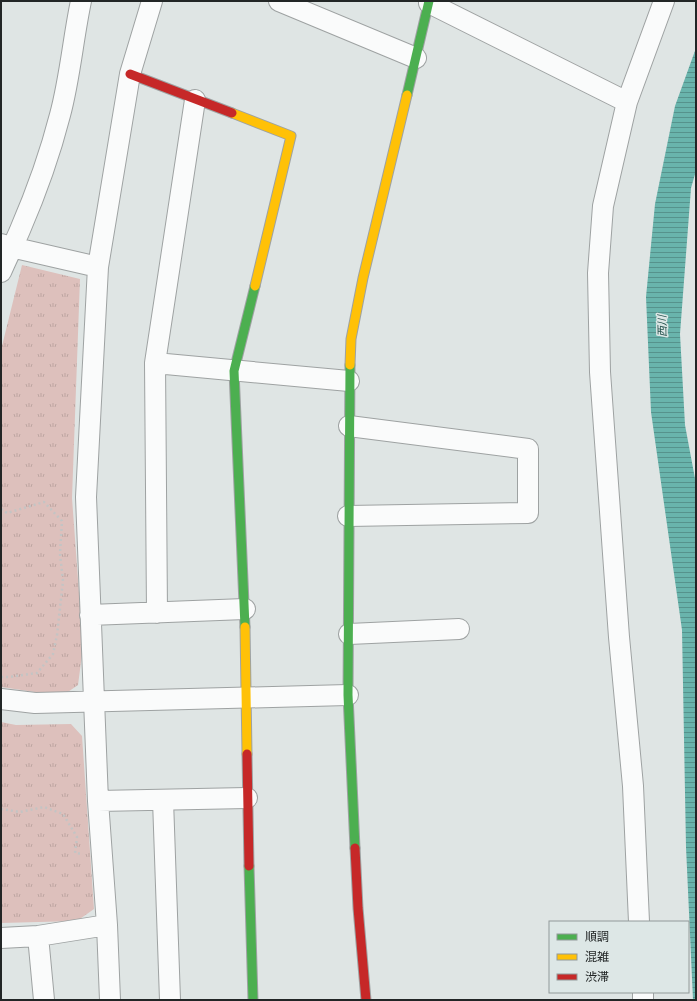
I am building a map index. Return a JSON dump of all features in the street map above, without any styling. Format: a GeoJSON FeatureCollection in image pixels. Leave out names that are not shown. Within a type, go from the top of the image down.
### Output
{"type":"FeatureCollection","features":[{"type":"Feature","properties":{"kind":"street"},"geometry":{"type":"LineString","coordinates":[[1,272],[6,245],[19,232],[42,175],[60,115],[69,74],[74,33],[81,1]]}},
{"type":"Feature","properties":{"kind":"street"},"geometry":{"type":"LineString","coordinates":[[110,1000],[107,925],[98,801],[86,497],[98,266],[130,74],[152,1]]}},
{"type":"Feature","properties":{"kind":"street"},"geometry":{"type":"LineString","coordinates":[[279,1],[416,58]]}},
{"type":"Feature","properties":{"kind":"street"},"geometry":{"type":"LineString","coordinates":[[640,921],[633,786],[619,638],[600,372],[598,273],[603,206],[627,102],[664,1]]}},
{"type":"Feature","properties":{"kind":"street"},"geometry":{"type":"LineString","coordinates":[[366,1000],[358,908],[348,695],[349,381],[351,339],[363,278],[429,2],[627,102]]}},
{"type":"Feature","properties":{"kind":"street"},"geometry":{"type":"LineString","coordinates":[[130,74],[291,136],[234,371],[245,609],[247,798],[253,1000]]}},
{"type":"Feature","properties":{"kind":"street"},"geometry":{"type":"LineString","coordinates":[[157,613],[155,363],[195,100]]}},
{"type":"Feature","properties":{"kind":"street"},"geometry":{"type":"LineString","coordinates":[[6,245],[98,266]]}},
{"type":"Feature","properties":{"kind":"street"},"geometry":{"type":"LineString","coordinates":[[155,363],[349,381]]}},
{"type":"Feature","properties":{"kind":"street"},"geometry":{"type":"LineString","coordinates":[[348,516],[528,513],[528,449],[349,426]]}},
{"type":"Feature","properties":{"kind":"street"},"geometry":{"type":"LineString","coordinates":[[90,615],[245,609]]}},
{"type":"Feature","properties":{"kind":"street"},"geometry":{"type":"LineString","coordinates":[[348,634],[459,629]]}},
{"type":"Feature","properties":{"kind":"street"},"geometry":{"type":"LineString","coordinates":[[1,699],[35,703],[247,699],[348,695]]}},
{"type":"Feature","properties":{"kind":"street"},"geometry":{"type":"LineString","coordinates":[[98,801],[247,798]]}},
{"type":"Feature","properties":{"kind":"street"},"geometry":{"type":"LineString","coordinates":[[163,800],[170,1000]]}},
{"type":"Feature","properties":{"kind":"street"},"geometry":{"type":"LineString","coordinates":[[1,938],[38,936],[107,925]]}},
{"type":"Feature","properties":{"kind":"street"},"geometry":{"type":"LineString","coordinates":[[38,936],[44,1000]]}},
{"type":"Feature","properties":{"kind":"path"},"geometry":{"type":"LineString","coordinates":[[1,509],[7,513],[44,502],[62,521],[60,554],[63,580],[57,635],[53,654],[37,673],[9,678],[1,677]]}},
{"type":"Feature","properties":{"kind":"path"},"geometry":{"type":"LineString","coordinates":[[1,809],[20,812],[44,807],[63,814],[77,837],[75,852],[102,856]]}},
{"type":"Feature","properties":{"kind":"green space"},"geometry":{"type":"Polygon","coordinates":[[[22,265],[80,279],[72,498],[83,647],[78,685],[62,696],[1,687],[1,350],[22,265]]]}},
{"type":"Feature","properties":{"kind":"green space"},"geometry":{"type":"Polygon","coordinates":[[[1,722],[16,725],[71,724],[82,736],[94,909],[77,921],[1,923],[1,722]]]}},
{"type":"Feature","properties":{"kind":"water","name":"西川"},"geometry":{"type":"Polygon","coordinates":[[[696,48],[696,171],[691,188],[680,334],[685,425],[696,484],[696,1000],[693,1000],[686,847],[682,630],[651,412],[646,297],[655,204],[675,106],[696,48]]]}},
{"type":"Feature","properties":{"kind":"traffic: fast"},"geometry":{"type":"LineString","coordinates":[[407,95],[429,1]]}},
{"type":"Feature","properties":{"kind":"traffic: fast"},"geometry":{"type":"LineString","coordinates":[[245,627],[234,371],[255,286]]}},
{"type":"Feature","properties":{"kind":"traffic: fast"},"geometry":{"type":"LineString","coordinates":[[350,365],[348,695],[355,848]]}},
{"type":"Feature","properties":{"kind":"traffic: fast"},"geometry":{"type":"LineString","coordinates":[[249,866],[253,1000]]}},
{"type":"Feature","properties":{"kind":"traffic: slow"},"geometry":{"type":"LineString","coordinates":[[350,365],[351,339],[363,278],[407,95]]}},
{"type":"Feature","properties":{"kind":"traffic: slow"},"geometry":{"type":"LineString","coordinates":[[232,113],[291,136],[255,286]]}},
{"type":"Feature","properties":{"kind":"traffic: slow"},"geometry":{"type":"LineString","coordinates":[[245,627],[247,754]]}},
{"type":"Feature","properties":{"kind":"traffic: jam"},"geometry":{"type":"LineString","coordinates":[[130,74],[232,113]]}},
{"type":"Feature","properties":{"kind":"traffic: jam"},"geometry":{"type":"LineString","coordinates":[[247,754],[249,866]]}},
{"type":"Feature","properties":{"kind":"traffic: jam"},"geometry":{"type":"LineString","coordinates":[[355,848],[358,908],[366,1000]]}}]}
